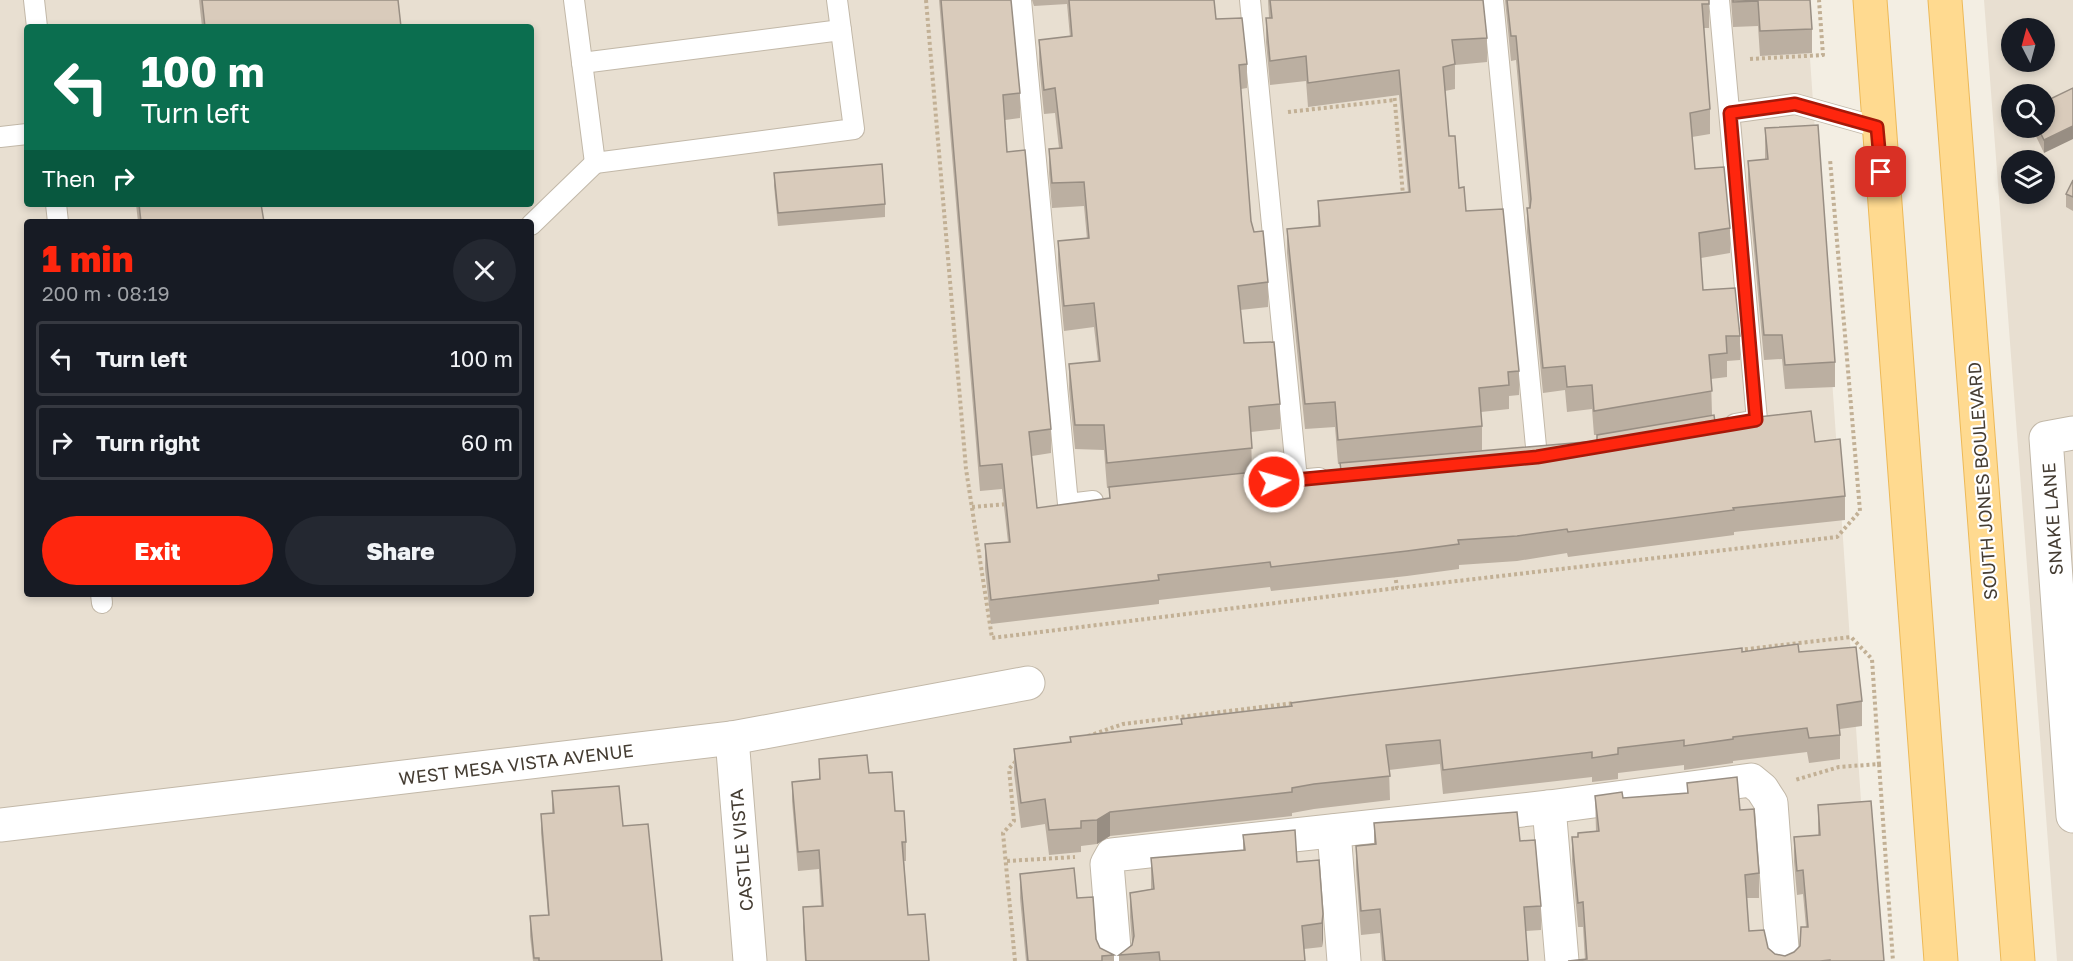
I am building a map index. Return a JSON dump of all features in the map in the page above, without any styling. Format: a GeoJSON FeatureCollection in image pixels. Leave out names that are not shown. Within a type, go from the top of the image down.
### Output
{"type":"FeatureCollection","features":[{"type":"Feature","properties":{"kind":"main road"},"geometry":{"type":"LineString","coordinates":[[1870,0],[1877,127],[1941,961]]}},
{"type":"Feature","properties":{"kind":"main road","name":"SOUTH JONES BOULEVARD"},"geometry":{"type":"LineString","coordinates":[[1945,0],[2018,961]]}},
{"type":"Feature","properties":{"kind":"street","name":"SNAKE LANE"},"geometry":{"type":"LineString","coordinates":[[2059,435],[2073,816]]}},
{"type":"Feature","properties":{"kind":"street","name":"WEST MESA VISTA AVENUE"},"geometry":{"type":"LineString","coordinates":[[0,825],[732,738],[1028,683]]}},
{"type":"Feature","properties":{"kind":"street","name":"CASTLE VISTA"},"geometry":{"type":"LineString","coordinates":[[732,738],[750,961]]}},
{"type":"Feature","properties":{"kind":"street"},"geometry":{"type":"LineString","coordinates":[[1115,961],[1107,864],[1112,855],[1549,807],[1751,780],[1762,789],[1771,803],[1783,961]]}},
{"type":"Feature","properties":{"kind":"street"},"geometry":{"type":"LineString","coordinates":[[1549,807],[1562,961]]}},
{"type":"Feature","properties":{"kind":"street"},"geometry":{"type":"LineString","coordinates":[[1334,831],[1344,961]]}},
{"type":"Feature","properties":{"kind":"lane"},"geometry":{"type":"LineString","coordinates":[[34,0],[37,24]]}},
{"type":"Feature","properties":{"kind":"lane"},"geometry":{"type":"LineString","coordinates":[[574,0],[595,163]]}},
{"type":"Feature","properties":{"kind":"lane"},"geometry":{"type":"LineString","coordinates":[[534,222],[595,163],[854,129],[837,0]]}},
{"type":"Feature","properties":{"kind":"lane"},"geometry":{"type":"LineString","coordinates":[[1021,0],[1068,504],[1114,499]]}},
{"type":"Feature","properties":{"kind":"lane"},"geometry":{"type":"LineString","coordinates":[[1250,0],[1297,480]]}},
{"type":"Feature","properties":{"kind":"lane"},"geometry":{"type":"LineString","coordinates":[[1493,0],[1537,457]]}},
{"type":"Feature","properties":{"kind":"lane"},"geometry":{"type":"LineString","coordinates":[[1710,428],[1756,420],[1719,0]]}},
{"type":"Feature","properties":{"kind":"lane"},"geometry":{"type":"LineString","coordinates":[[582,63],[841,30]]}},
{"type":"Feature","properties":{"kind":"lane"},"geometry":{"type":"LineString","coordinates":[[1730,113],[1795,104],[1877,127]]}},
{"type":"Feature","properties":{"kind":"lane"},"geometry":{"type":"LineString","coordinates":[[0,137],[24,134]]}},
{"type":"Feature","properties":{"kind":"lane"},"geometry":{"type":"LineString","coordinates":[[1503,460],[1560,453]]}},
{"type":"Feature","properties":{"kind":"lane"},"geometry":{"type":"LineString","coordinates":[[1274,482],[1343,476]]}},
{"type":"Feature","properties":{"kind":"path"},"geometry":{"type":"LineString","coordinates":[[1727,77],[1742,60],[1823,55],[1819,0]]}},
{"type":"Feature","properties":{"kind":"path"},"geometry":{"type":"LineString","coordinates":[[1393,83],[1403,205]]}},
{"type":"Feature","properties":{"kind":"path"},"geometry":{"type":"LineString","coordinates":[[1263,128],[1280,113],[1395,100]]}},
{"type":"Feature","properties":{"kind":"path"},"geometry":{"type":"LineString","coordinates":[[1394,565],[1397,588],[1837,537],[1846,530],[1860,510],[1830,159]]}},
{"type":"Feature","properties":{"kind":"path"},"geometry":{"type":"LineString","coordinates":[[972,507],[1008,504]]}},
{"type":"Feature","properties":{"kind":"path"},"geometry":{"type":"LineString","coordinates":[[1734,651],[1851,637],[1872,659],[1893,961]]}},
{"type":"Feature","properties":{"kind":"path"},"geometry":{"type":"LineString","coordinates":[[1079,739],[1122,724],[1299,703]]}},
{"type":"Feature","properties":{"kind":"path"},"geometry":{"type":"LineString","coordinates":[[1016,961],[1003,833],[1014,821],[1009,769],[1013,762],[1024,758]]}},
{"type":"Feature","properties":{"kind":"path"},"geometry":{"type":"LineString","coordinates":[[1762,789],[1839,767],[1879,764]]}},
{"type":"Feature","properties":{"kind":"path"},"geometry":{"type":"LineString","coordinates":[[1007,861],[1112,855]]}},
{"type":"Feature","properties":{"kind":"shaded area"},"geometry":{"type":"Polygon","coordinates":[[[0,0],[1806,0],[1872,961],[0,961],[0,0]]]}},
{"type":"Feature","properties":{"kind":"shaded area"},"geometry":{"type":"Polygon","coordinates":[[[1984,0],[2073,0],[2073,961],[2057,961],[1984,0]]]}},
{"type":"Feature","properties":{"kind":"building"},"geometry":{"type":"Polygon","coordinates":[[[202,0],[398,0],[401,24],[205,24],[202,0]]]}},
{"type":"Feature","properties":{"kind":"building"},"geometry":{"type":"Polygon","coordinates":[[[941,0],[1011,0],[1020,93],[1003,95],[1007,152],[1025,150],[1051,429],[1029,432],[1037,508],[1110,498],[1109,487],[1254,472],[1255,481],[1341,470],[1340,463],[1597,441],[1597,435],[1714,415],[1715,422],[1811,411],[1815,442],[1840,439],[1845,496],[1733,508],[1734,510],[1568,532],[1567,529],[1517,536],[1458,540],[1459,544],[1271,567],[1270,562],[1158,575],[1159,580],[991,600],[985,544],[1010,542],[1002,464],[980,466],[941,0]]]}},
{"type":"Feature","properties":{"kind":"building"},"geometry":{"type":"Polygon","coordinates":[[[1069,0],[1214,0],[1216,19],[1242,18],[1247,64],[1239,65],[1251,221],[1254,232],[1263,231],[1268,282],[1238,286],[1244,343],[1274,342],[1280,404],[1249,407],[1252,448],[1107,463],[1104,425],[1075,425],[1069,364],[1100,361],[1094,303],[1064,306],[1058,241],[1089,238],[1084,182],[1052,183],[1049,149],[1062,148],[1055,88],[1044,90],[1039,40],[1072,36],[1069,0]]]}},
{"type":"Feature","properties":{"kind":"building"},"geometry":{"type":"Polygon","coordinates":[[[1270,0],[1483,0],[1487,38],[1452,40],[1455,64],[1443,67],[1449,136],[1455,136],[1459,188],[1464,187],[1466,211],[1503,209],[1519,371],[1508,372],[1509,385],[1479,388],[1482,426],[1338,440],[1335,402],[1305,404],[1287,229],[1320,226],[1318,201],[1410,192],[1399,70],[1308,83],[1306,56],[1270,61],[1266,18],[1272,18],[1270,0]]]}},
{"type":"Feature","properties":{"kind":"building"},"geometry":{"type":"Polygon","coordinates":[[[1507,0],[1709,0],[1709,4],[1702,4],[1710,109],[1690,113],[1695,169],[1724,167],[1730,228],[1699,233],[1703,290],[1735,288],[1740,336],[1726,336],[1727,353],[1709,355],[1712,391],[1594,411],[1592,385],[1567,387],[1565,366],[1543,368],[1527,208],[1530,208],[1531,199],[1516,36],[1511,36],[1507,0]]]}},
{"type":"Feature","properties":{"kind":"building"},"geometry":{"type":"Polygon","coordinates":[[[1733,0],[1810,0],[1812,29],[1760,31],[1758,1],[1733,2],[1733,0]]]}},
{"type":"Feature","properties":{"kind":"building"},"geometry":{"type":"Polygon","coordinates":[[[2073,88],[2073,126],[2055,135],[2055,97],[2073,88]]]}},
{"type":"Feature","properties":{"kind":"building"},"geometry":{"type":"Polygon","coordinates":[[[1818,125],[1835,362],[1785,365],[1782,335],[1764,335],[1748,161],[1768,159],[1765,128],[1818,125]]]}},
{"type":"Feature","properties":{"kind":"building"},"geometry":{"type":"Polygon","coordinates":[[[882,164],[885,204],[778,213],[774,173],[882,164]]]}},
{"type":"Feature","properties":{"kind":"building"},"geometry":{"type":"Polygon","coordinates":[[[2073,180],[2073,197],[2066,194],[2073,180]]]}},
{"type":"Feature","properties":{"kind":"building"},"geometry":{"type":"Polygon","coordinates":[[[139,207],[262,207],[264,219],[141,219],[139,207]]]}},
{"type":"Feature","properties":{"kind":"building"},"geometry":{"type":"Polygon","coordinates":[[[1798,644],[1799,652],[1856,647],[1862,701],[1837,705],[1840,735],[1809,738],[1807,728],[1733,737],[1733,739],[1684,746],[1684,740],[1618,748],[1618,754],[1592,758],[1592,752],[1443,770],[1440,740],[1386,745],[1390,776],[1314,784],[1292,788],[1292,792],[1110,812],[1097,820],[1081,821],[1081,828],[1049,830],[1045,799],[1021,803],[1014,749],[1071,742],[1070,737],[1182,724],[1181,719],[1292,706],[1291,703],[1352,695],[1742,648],[1742,652],[1798,644]]]}},
{"type":"Feature","properties":{"kind":"building"},"geometry":{"type":"Polygon","coordinates":[[[867,755],[869,773],[892,772],[895,811],[904,811],[906,842],[902,842],[908,915],[925,914],[929,961],[806,961],[803,907],[823,906],[819,850],[798,852],[792,782],[820,779],[819,759],[867,755]]]}},
{"type":"Feature","properties":{"kind":"building"},"geometry":{"type":"Polygon","coordinates":[[[1737,777],[1740,810],[1754,809],[1759,873],[1745,875],[1749,931],[1764,930],[1768,948],[1775,954],[1785,956],[1800,946],[1801,927],[1808,927],[1803,870],[1797,871],[1794,837],[1820,835],[1818,805],[1871,801],[1884,961],[1568,961],[1587,959],[1583,902],[1578,903],[1572,837],[1578,837],[1578,833],[1599,831],[1595,796],[1622,792],[1623,798],[1688,793],[1687,783],[1737,777]]]}},
{"type":"Feature","properties":{"kind":"building"},"geometry":{"type":"Polygon","coordinates":[[[619,786],[623,826],[648,824],[662,961],[539,961],[539,958],[534,958],[530,916],[549,915],[541,814],[554,813],[552,791],[619,786]]]}},
{"type":"Feature","properties":{"kind":"building"},"geometry":{"type":"Polygon","coordinates":[[[1517,812],[1520,841],[1535,840],[1541,906],[1524,907],[1528,961],[1385,961],[1380,909],[1361,911],[1356,846],[1376,844],[1374,823],[1517,812]]]}},
{"type":"Feature","properties":{"kind":"building"},"geometry":{"type":"Polygon","coordinates":[[[1295,830],[1297,862],[1319,860],[1322,923],[1302,926],[1305,961],[1160,961],[1159,952],[1119,955],[1132,945],[1134,936],[1130,893],[1154,889],[1151,858],[1245,850],[1243,835],[1295,830]]]}},
{"type":"Feature","properties":{"kind":"building"},"geometry":{"type":"Polygon","coordinates":[[[1074,868],[1077,898],[1093,897],[1096,939],[1100,948],[1114,955],[1102,956],[1102,961],[1028,961],[1020,874],[1074,868]]]}},
{"type":"Feature","properties":{"kind":"route"},"geometry":{"type":"LineString","coordinates":[[1274,482],[1537,457],[1756,420],[1730,113],[1795,104],[1877,127],[1881,172]]}}]}
